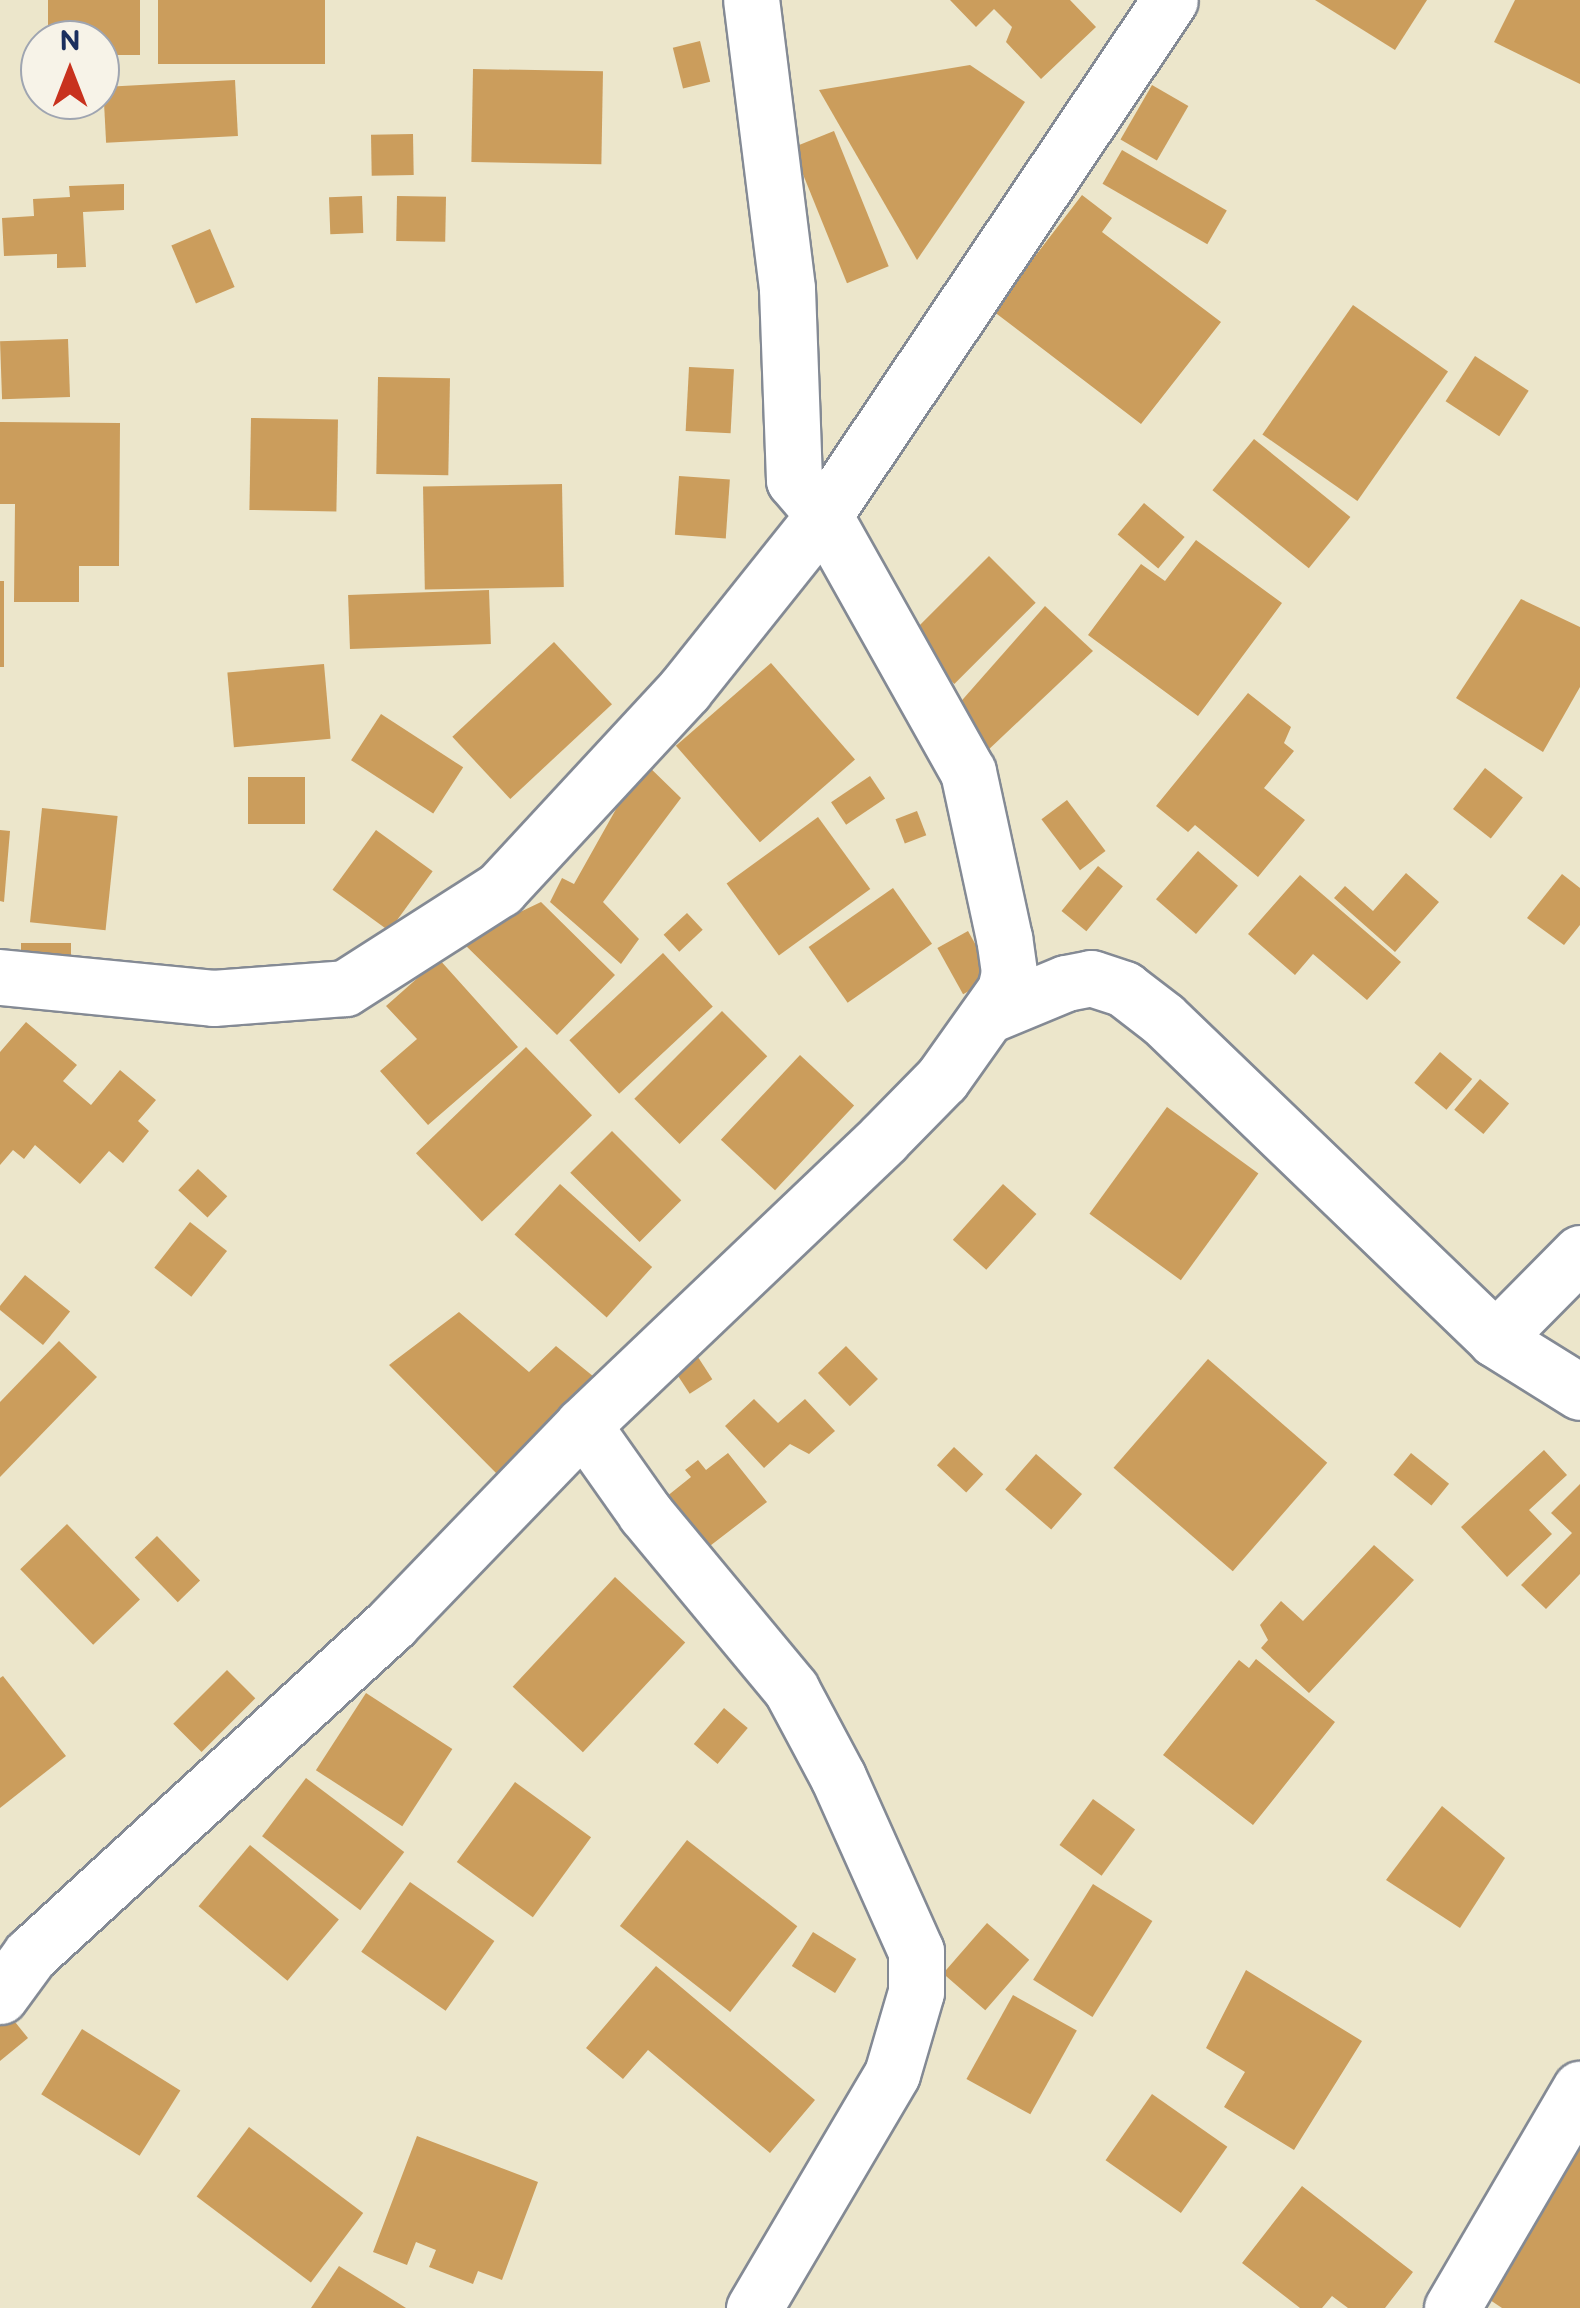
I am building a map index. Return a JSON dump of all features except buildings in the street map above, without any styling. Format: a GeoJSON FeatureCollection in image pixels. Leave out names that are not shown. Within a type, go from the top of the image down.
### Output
{"type":"FeatureCollection","features":[{"type":"Feature","properties":{"kind":"street"},"geometry":{"type":"LineString","coordinates":[[0,1996],[30,1955],[392,1623],[583,1425],[883,1139],[942,1078],[1005,990],[1009,972],[968,772],[824,515],[794,480],[788,288],[752,0]]}},
{"type":"Feature","properties":{"kind":"street"},"geometry":{"type":"LineString","coordinates":[[0,976],[213,998],[345,988],[500,889],[685,689],[824,515],[1170,0]]}},
{"type":"Feature","properties":{"kind":"street"},"geometry":{"type":"LineString","coordinates":[[991,1014],[1066,983],[1092,978],[1124,989],[1163,1019],[1495,1338],[1580,1392]]}},
{"type":"Feature","properties":{"kind":"street"},"geometry":{"type":"LineString","coordinates":[[1495,1338],[1580,1253]]}},
{"type":"Feature","properties":{"kind":"street"},"geometry":{"type":"LineString","coordinates":[[583,1425],[644,1513],[791,1689],[838,1778],[916,1951],[916,1992],[892,2074],[754,2308]]}},
{"type":"Feature","properties":{"kind":"street"},"geometry":{"type":"LineString","coordinates":[[1452,2308],[1580,2089]]}}]}
